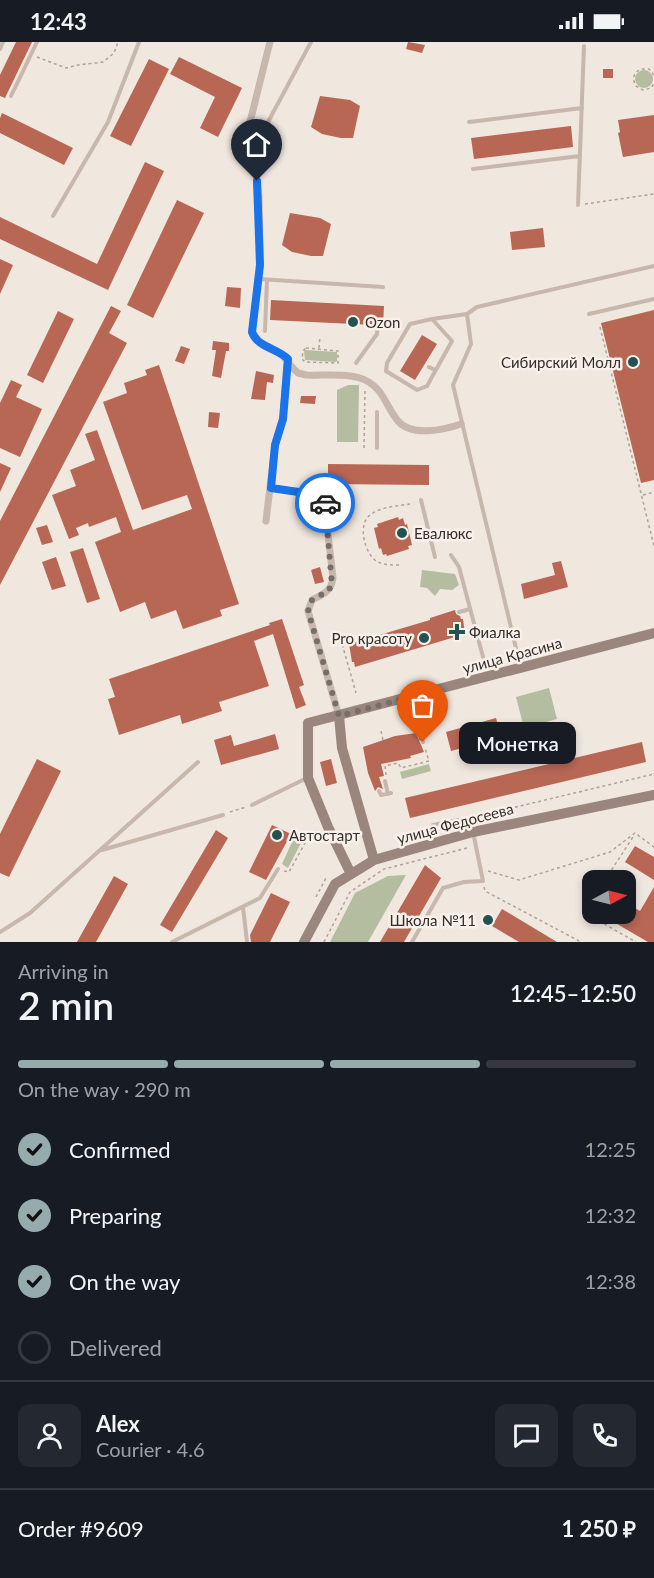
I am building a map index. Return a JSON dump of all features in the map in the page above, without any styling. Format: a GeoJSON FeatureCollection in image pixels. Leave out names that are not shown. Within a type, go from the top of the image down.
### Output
{"type":"FeatureCollection","features":[{"type":"Feature","properties":{"kind":"street"},"geometry":{"type":"LineString","coordinates":[[270,42],[250,122],[259,197],[259,279],[252,326],[254,337],[264,346],[281,353],[298,372],[306,375],[351,376],[365,379],[378,389],[397,421],[402,425],[433,430],[461,424]]}},
{"type":"Feature","properties":{"kind":"street"},"geometry":{"type":"LineString","coordinates":[[266,521],[275,445],[283,419],[288,359]]}},
{"type":"Feature","properties":{"kind":"street"},"geometry":{"type":"LineString","coordinates":[[271,488],[319,495],[324,499],[332,585],[328,591],[312,600],[308,611],[339,716],[342,748],[374,860]]}},
{"type":"Feature","properties":{"kind":"street","name":"улица Красина"},"geometry":{"type":"LineString","coordinates":[[308,778],[308,723],[654,633]]}},
{"type":"Feature","properties":{"kind":"street"},"geometry":{"type":"LineString","coordinates":[[308,778],[351,874]]}},
{"type":"Feature","properties":{"kind":"street","name":"улица Федосеева"},"geometry":{"type":"LineString","coordinates":[[304,942],[335,884],[374,860],[459,835],[654,795]]}},
{"type":"Feature","properties":{"kind":"lane"},"geometry":{"type":"LineString","coordinates":[[0,49],[3,42]]}},
{"type":"Feature","properties":{"kind":"lane"},"geometry":{"type":"LineString","coordinates":[[11,96],[37,42]]}},
{"type":"Feature","properties":{"kind":"lane"},"geometry":{"type":"LineString","coordinates":[[54,216],[108,122],[139,42]]}},
{"type":"Feature","properties":{"kind":"lane"},"geometry":{"type":"LineString","coordinates":[[254,148],[311,42]]}},
{"type":"Feature","properties":{"kind":"lane"},"geometry":{"type":"LineString","coordinates":[[578,205],[584,46]]}},
{"type":"Feature","properties":{"kind":"lane"},"geometry":{"type":"LineString","coordinates":[[469,122],[582,108]]}},
{"type":"Feature","properties":{"kind":"lane"},"geometry":{"type":"LineString","coordinates":[[473,169],[580,156]]}},
{"type":"Feature","properties":{"kind":"lane"},"geometry":{"type":"LineString","coordinates":[[432,319],[453,341],[427,386],[417,390],[386,372],[387,363],[410,324],[432,319],[466,314],[477,307],[654,266]]}},
{"type":"Feature","properties":{"kind":"lane"},"geometry":{"type":"LineString","coordinates":[[259,279],[383,287]]}},
{"type":"Feature","properties":{"kind":"lane"},"geometry":{"type":"LineString","coordinates":[[265,331],[267,280]]}},
{"type":"Feature","properties":{"kind":"lane"},"geometry":{"type":"LineString","coordinates":[[589,314],[654,299]]}},
{"type":"Feature","properties":{"kind":"lane"},"geometry":{"type":"LineString","coordinates":[[466,314],[471,344],[453,385],[521,669]]}},
{"type":"Feature","properties":{"kind":"lane"},"geometry":{"type":"LineString","coordinates":[[356,363],[377,334],[378,325]]}},
{"type":"Feature","properties":{"kind":"lane"},"geometry":{"type":"LineString","coordinates":[[429,367],[435,370]]}},
{"type":"Feature","properties":{"kind":"lane"},"geometry":{"type":"LineString","coordinates":[[377,412],[377,448]]}},
{"type":"Feature","properties":{"kind":"lane"},"geometry":{"type":"LineString","coordinates":[[421,500],[435,557]]}},
{"type":"Feature","properties":{"kind":"lane"},"geometry":{"type":"LineString","coordinates":[[451,555],[459,567],[483,657]]}},
{"type":"Feature","properties":{"kind":"lane"},"geometry":{"type":"LineString","coordinates":[[459,612],[470,609]]}},
{"type":"Feature","properties":{"kind":"lane"},"geometry":{"type":"LineString","coordinates":[[411,697],[423,742]]}},
{"type":"Feature","properties":{"kind":"lane"},"geometry":{"type":"LineString","coordinates":[[0,932],[30,913],[198,762]]}},
{"type":"Feature","properties":{"kind":"lane"},"geometry":{"type":"LineString","coordinates":[[252,805],[308,778]]}},
{"type":"Feature","properties":{"kind":"lane"},"geometry":{"type":"LineString","coordinates":[[379,790],[381,795],[390,793],[385,781]]}},
{"type":"Feature","properties":{"kind":"lane"},"geometry":{"type":"LineString","coordinates":[[99,851],[223,815]]}},
{"type":"Feature","properties":{"kind":"lane"},"geometry":{"type":"LineString","coordinates":[[433,825],[458,820],[459,835]]}},
{"type":"Feature","properties":{"kind":"lane"},"geometry":{"type":"LineString","coordinates":[[412,942],[443,888],[483,880],[473,832]]}},
{"type":"Feature","properties":{"kind":"lane"},"geometry":{"type":"LineString","coordinates":[[172,942],[260,898],[278,869]]}},
{"type":"Feature","properties":{"kind":"lane"},"geometry":{"type":"LineString","coordinates":[[243,907],[247,942]]}},
{"type":"Feature","properties":{"kind":"path"},"geometry":{"type":"LineString","coordinates":[[31,54],[66,68],[103,62],[114,53],[118,42]]}},
{"type":"Feature","properties":{"kind":"path"},"geometry":{"type":"LineString","coordinates":[[654,75],[645,68],[637,71],[633,78],[636,86],[643,90],[651,88],[654,84]]}},
{"type":"Feature","properties":{"kind":"path"},"geometry":{"type":"LineString","coordinates":[[650,70],[654,68]]}},
{"type":"Feature","properties":{"kind":"path"},"geometry":{"type":"LineString","coordinates":[[578,205],[654,194]]}},
{"type":"Feature","properties":{"kind":"path"},"geometry":{"type":"LineString","coordinates":[[600,327],[654,546]]}},
{"type":"Feature","properties":{"kind":"path"},"geometry":{"type":"LineString","coordinates":[[319,349],[320,336]]}},
{"type":"Feature","properties":{"kind":"path"},"geometry":{"type":"LineString","coordinates":[[304,349],[319,349],[338,351],[338,363],[303,361],[304,349]]}},
{"type":"Feature","properties":{"kind":"path"},"geometry":{"type":"LineString","coordinates":[[364,448],[365,393]]}},
{"type":"Feature","properties":{"kind":"path"},"geometry":{"type":"LineString","coordinates":[[642,495],[654,492]]}},
{"type":"Feature","properties":{"kind":"path"},"geometry":{"type":"LineString","coordinates":[[399,565],[377,562],[370,555],[363,525],[372,514],[410,504]]}},
{"type":"Feature","properties":{"kind":"path"},"geometry":{"type":"LineString","coordinates":[[339,633],[356,693]]}},
{"type":"Feature","properties":{"kind":"path"},"geometry":{"type":"LineString","coordinates":[[381,731],[384,740]]}},
{"type":"Feature","properties":{"kind":"path"},"geometry":{"type":"LineString","coordinates":[[385,781],[387,777],[385,766],[398,763],[401,768],[429,761],[423,742]]}},
{"type":"Feature","properties":{"kind":"path"},"geometry":{"type":"LineString","coordinates":[[474,817],[654,774]]}},
{"type":"Feature","properties":{"kind":"path"},"geometry":{"type":"LineString","coordinates":[[223,815],[252,805]]}},
{"type":"Feature","properties":{"kind":"path"},"geometry":{"type":"LineString","coordinates":[[481,870],[500,873],[519,880],[610,852],[635,833]]}},
{"type":"Feature","properties":{"kind":"path"},"geometry":{"type":"LineString","coordinates":[[635,833],[654,847]]}},
{"type":"Feature","properties":{"kind":"path"},"geometry":{"type":"LineString","coordinates":[[611,870],[635,833]]}},
{"type":"Feature","properties":{"kind":"path"},"geometry":{"type":"LineString","coordinates":[[278,869],[289,872],[310,834]]}},
{"type":"Feature","properties":{"kind":"path"},"geometry":{"type":"LineString","coordinates":[[324,942],[350,892],[384,869],[467,848]]}},
{"type":"Feature","properties":{"kind":"path"},"geometry":{"type":"LineString","coordinates":[[483,880],[485,891],[581,942]]}},
{"type":"Feature","properties":{"kind":"path"},"geometry":{"type":"LineString","coordinates":[[604,924],[636,942]]}},
{"type":"Feature","properties":{"kind":"green space"},"geometry":{"type":"Polygon","coordinates":[[[644,70],[650,73],[653,79],[650,85],[644,88],[638,85],[635,79],[638,73],[644,70]]]}},
{"type":"Feature","properties":{"kind":"green space"},"geometry":{"type":"Polygon","coordinates":[[[304,351],[337,352],[337,361],[305,360],[304,351]]]}},
{"type":"Feature","properties":{"kind":"green space"},"geometry":{"type":"Polygon","coordinates":[[[348,385],[359,385],[358,442],[337,442],[337,390],[348,385]]]}},
{"type":"Feature","properties":{"kind":"green space"},"geometry":{"type":"Polygon","coordinates":[[[422,570],[455,574],[459,585],[452,590],[440,589],[435,596],[427,588],[420,587],[422,570]]]}},
{"type":"Feature","properties":{"kind":"green space"},"geometry":{"type":"Polygon","coordinates":[[[549,688],[557,719],[524,728],[516,697],[549,688]]]}},
{"type":"Feature","properties":{"kind":"green space"},"geometry":{"type":"Polygon","coordinates":[[[429,764],[431,771],[402,779],[400,772],[429,764]]]}},
{"type":"Feature","properties":{"kind":"green space"},"geometry":{"type":"Polygon","coordinates":[[[293,840],[301,843],[288,868],[282,864],[293,840]]]}},
{"type":"Feature","properties":{"kind":"green space"},"geometry":{"type":"Polygon","coordinates":[[[406,875],[368,942],[330,942],[355,893],[388,876],[406,875]]]}},
{"type":"Feature","properties":{"kind":"building"},"geometry":{"type":"Polygon","coordinates":[[[16,42],[32,42],[5,98],[0,96],[0,75],[16,42]]]}},
{"type":"Feature","properties":{"kind":"building"},"geometry":{"type":"Polygon","coordinates":[[[408,42],[425,45],[422,53],[406,49],[408,42]]]}},
{"type":"Feature","properties":{"kind":"building"},"geometry":{"type":"Polygon","coordinates":[[[179,57],[242,88],[218,137],[200,128],[215,97],[170,74],[179,57]]]}},
{"type":"Feature","properties":{"kind":"building"},"geometry":{"type":"Polygon","coordinates":[[[149,59],[169,69],[131,146],[110,136],[149,59]]]}},
{"type":"Feature","properties":{"kind":"building"},"geometry":{"type":"Polygon","coordinates":[[[603,69],[613,69],[613,78],[603,78],[603,69]]]}},
{"type":"Feature","properties":{"kind":"building"},"geometry":{"type":"Polygon","coordinates":[[[320,96],[350,100],[360,106],[353,138],[322,134],[311,127],[320,96]]]}},
{"type":"Feature","properties":{"kind":"building"},"geometry":{"type":"Polygon","coordinates":[[[2,113],[73,148],[64,165],[0,133],[2,113]]]}},
{"type":"Feature","properties":{"kind":"building"},"geometry":{"type":"Polygon","coordinates":[[[654,115],[654,152],[623,157],[618,120],[654,115]]]}},
{"type":"Feature","properties":{"kind":"building"},"geometry":{"type":"Polygon","coordinates":[[[571,126],[573,147],[474,159],[471,138],[571,126]]]}},
{"type":"Feature","properties":{"kind":"building"},"geometry":{"type":"Polygon","coordinates":[[[145,162],[164,171],[108,290],[0,239],[0,217],[97,264],[145,162]]]}},
{"type":"Feature","properties":{"kind":"building"},"geometry":{"type":"Polygon","coordinates":[[[177,200],[204,213],[153,318],[127,305],[177,200]]]}},
{"type":"Feature","properties":{"kind":"building"},"geometry":{"type":"Polygon","coordinates":[[[290,213],[320,218],[331,224],[323,256],[292,252],[282,245],[290,213]]]}},
{"type":"Feature","properties":{"kind":"building"},"geometry":{"type":"Polygon","coordinates":[[[543,228],[545,247],[512,250],[510,232],[543,228]]]}},
{"type":"Feature","properties":{"kind":"building"},"geometry":{"type":"Polygon","coordinates":[[[0,259],[13,265],[0,294],[0,259]]]}},
{"type":"Feature","properties":{"kind":"building"},"geometry":{"type":"Polygon","coordinates":[[[227,287],[241,288],[240,308],[225,306],[227,287]]]}},
{"type":"Feature","properties":{"kind":"building"},"geometry":{"type":"Polygon","coordinates":[[[271,300],[384,306],[383,326],[378,321],[374,325],[270,320],[271,300]]]}},
{"type":"Feature","properties":{"kind":"building"},"geometry":{"type":"Polygon","coordinates":[[[111,306],[121,311],[109,333],[127,343],[0,585],[0,521],[111,306]]]}},
{"type":"Feature","properties":{"kind":"building","name":"Сибирский Молл"},"geometry":{"type":"Polygon","coordinates":[[[654,310],[654,480],[641,483],[601,323],[654,310]]]}},
{"type":"Feature","properties":{"kind":"building"},"geometry":{"type":"Polygon","coordinates":[[[58,311],[74,319],[43,383],[27,375],[58,311]]]}},
{"type":"Feature","properties":{"kind":"building"},"geometry":{"type":"Polygon","coordinates":[[[422,335],[437,344],[415,380],[400,371],[422,335]]]}},
{"type":"Feature","properties":{"kind":"building"},"geometry":{"type":"Polygon","coordinates":[[[213,341],[229,343],[221,378],[212,376],[216,350],[212,350],[213,341]]]}},
{"type":"Feature","properties":{"kind":"building"},"geometry":{"type":"Polygon","coordinates":[[[181,346],[190,349],[184,364],[175,361],[181,346]]]}},
{"type":"Feature","properties":{"kind":"building"},"geometry":{"type":"Polygon","coordinates":[[[159,365],[239,604],[220,610],[222,616],[183,629],[176,610],[151,619],[145,602],[120,612],[95,542],[121,532],[116,517],[89,527],[88,523],[76,528],[79,535],[69,539],[52,495],[76,486],[70,470],[95,460],[85,434],[97,430],[133,530],[192,509],[187,495],[142,510],[103,402],[127,393],[124,383],[147,375],[145,370],[159,365]]]}},
{"type":"Feature","properties":{"kind":"building"},"geometry":{"type":"Polygon","coordinates":[[[256,371],[274,375],[273,383],[267,382],[265,400],[251,399],[256,371]]]}},
{"type":"Feature","properties":{"kind":"building"},"geometry":{"type":"Polygon","coordinates":[[[11,380],[22,385],[16,397],[42,409],[20,457],[0,448],[0,403],[11,380]]]}},
{"type":"Feature","properties":{"kind":"building"},"geometry":{"type":"Polygon","coordinates":[[[301,396],[316,396],[315,404],[300,403],[301,396]]]}},
{"type":"Feature","properties":{"kind":"building"},"geometry":{"type":"Polygon","coordinates":[[[209,412],[220,413],[218,428],[208,427],[209,412]]]}},
{"type":"Feature","properties":{"kind":"building"},"geometry":{"type":"Polygon","coordinates":[[[0,463],[11,468],[0,492],[0,463]]]}},
{"type":"Feature","properties":{"kind":"building"},"geometry":{"type":"Polygon","coordinates":[[[328,464],[429,465],[429,485],[328,484],[328,464]]]}},
{"type":"Feature","properties":{"kind":"building"},"geometry":{"type":"Polygon","coordinates":[[[398,517],[399,520],[403,518],[405,525],[407,524],[412,545],[408,546],[409,549],[387,556],[383,555],[381,548],[379,549],[374,528],[378,527],[377,524],[398,517]]]}},
{"type":"Feature","properties":{"kind":"building"},"geometry":{"type":"Polygon","coordinates":[[[47,525],[53,542],[42,545],[36,528],[47,525]]]}},
{"type":"Feature","properties":{"kind":"building"},"geometry":{"type":"Polygon","coordinates":[[[83,548],[100,599],[87,603],[70,552],[83,548]]]}},
{"type":"Feature","properties":{"kind":"building"},"geometry":{"type":"Polygon","coordinates":[[[56,557],[66,586],[52,590],[42,562],[56,557]]]}},
{"type":"Feature","properties":{"kind":"building"},"geometry":{"type":"Polygon","coordinates":[[[561,561],[568,587],[524,599],[521,584],[555,575],[552,563],[561,561]]]}},
{"type":"Feature","properties":{"kind":"building"},"geometry":{"type":"Polygon","coordinates":[[[320,567],[324,582],[315,584],[311,570],[320,567]]]}},
{"type":"Feature","properties":{"kind":"building"},"geometry":{"type":"Polygon","coordinates":[[[455,610],[456,614],[463,619],[465,634],[355,667],[352,662],[349,644],[430,620],[430,618],[455,610]]]}},
{"type":"Feature","properties":{"kind":"building"},"geometry":{"type":"Polygon","coordinates":[[[282,619],[304,685],[299,687],[306,705],[296,709],[273,634],[254,641],[269,686],[219,702],[222,711],[182,724],[180,715],[119,735],[108,699],[115,697],[109,679],[282,619]]]}},
{"type":"Feature","properties":{"kind":"building"},"geometry":{"type":"Polygon","coordinates":[[[496,718],[502,740],[493,742],[492,740],[451,751],[446,732],[496,718]]]}},
{"type":"Feature","properties":{"kind":"building"},"geometry":{"type":"Polygon","coordinates":[[[416,733],[424,752],[410,756],[411,758],[381,764],[384,776],[379,777],[383,789],[378,787],[375,791],[368,773],[363,747],[395,736],[416,733]]]}},
{"type":"Feature","properties":{"kind":"building"},"geometry":{"type":"Polygon","coordinates":[[[275,734],[279,749],[221,765],[214,740],[231,735],[234,746],[275,734]]]}},
{"type":"Feature","properties":{"kind":"building"},"geometry":{"type":"Polygon","coordinates":[[[642,742],[646,762],[410,818],[405,798],[642,742]]]}},
{"type":"Feature","properties":{"kind":"building"},"geometry":{"type":"Polygon","coordinates":[[[37,759],[61,771],[9,877],[0,873],[0,834],[37,759]]]}},
{"type":"Feature","properties":{"kind":"building"},"geometry":{"type":"Polygon","coordinates":[[[331,759],[337,783],[326,786],[320,762],[331,759]]]}},
{"type":"Feature","properties":{"kind":"building"},"geometry":{"type":"Polygon","coordinates":[[[272,825],[291,834],[266,880],[249,872],[272,825]]]}},
{"type":"Feature","properties":{"kind":"building"},"geometry":{"type":"Polygon","coordinates":[[[216,830],[228,838],[172,932],[160,925],[216,830]]]}},
{"type":"Feature","properties":{"kind":"building"},"geometry":{"type":"Polygon","coordinates":[[[635,846],[654,857],[654,880],[625,862],[635,846]]]}},
{"type":"Feature","properties":{"kind":"building"},"geometry":{"type":"Polygon","coordinates":[[[425,865],[441,878],[404,942],[380,942],[425,865]]]}},
{"type":"Feature","properties":{"kind":"building"},"geometry":{"type":"Polygon","coordinates":[[[114,876],[128,884],[96,942],[77,942],[114,876]]]}},
{"type":"Feature","properties":{"kind":"building"},"geometry":{"type":"Polygon","coordinates":[[[654,887],[654,942],[648,942],[617,924],[636,924],[636,909],[640,911],[654,887]]]}},
{"type":"Feature","properties":{"kind":"building"},"geometry":{"type":"Polygon","coordinates":[[[271,893],[290,902],[270,942],[251,942],[250,935],[271,893]]]}},
{"type":"Feature","properties":{"kind":"building"},"geometry":{"type":"Polygon","coordinates":[[[502,909],[557,942],[519,942],[492,926],[502,909]]]}},
{"type":"Feature","properties":{"kind":"way so far"},"geometry":{"type":"LineString","coordinates":[[325,503],[332,585],[328,591],[312,600],[308,611],[339,716],[411,697],[423,742]]}},
{"type":"Feature","properties":{"kind":"place","name":"Ozon"},"geometry":{"type":"Point","coordinates":[353,322]}},
{"type":"Feature","properties":{"kind":"place","name":"Сибирский Молл"},"geometry":{"type":"Point","coordinates":[633,362]}},
{"type":"Feature","properties":{"kind":"place","name":"Евалюкс"},"geometry":{"type":"Point","coordinates":[402,533]}},
{"type":"Feature","properties":{"kind":"place","name":"Фиалка"},"geometry":{"type":"Point","coordinates":[457,632]}},
{"type":"Feature","properties":{"kind":"place","name":"Pro красоту"},"geometry":{"type":"Point","coordinates":[424,638]}},
{"type":"Feature","properties":{"kind":"place","name":"Монетка"},"geometry":{"type":"Point","coordinates":[423,742]}},
{"type":"Feature","properties":{"kind":"place","name":"Автостарт"},"geometry":{"type":"Point","coordinates":[277,835]}},
{"type":"Feature","properties":{"kind":"place","name":"Школа №11"},"geometry":{"type":"Point","coordinates":[488,920]}},
{"type":"Feature","properties":{"kind":"route"},"geometry":{"type":"LineString","coordinates":[[257,181],[260,265],[252,332],[264,346],[281,353],[288,359],[283,419],[275,445],[271,488],[319,495],[325,503]]}}]}
